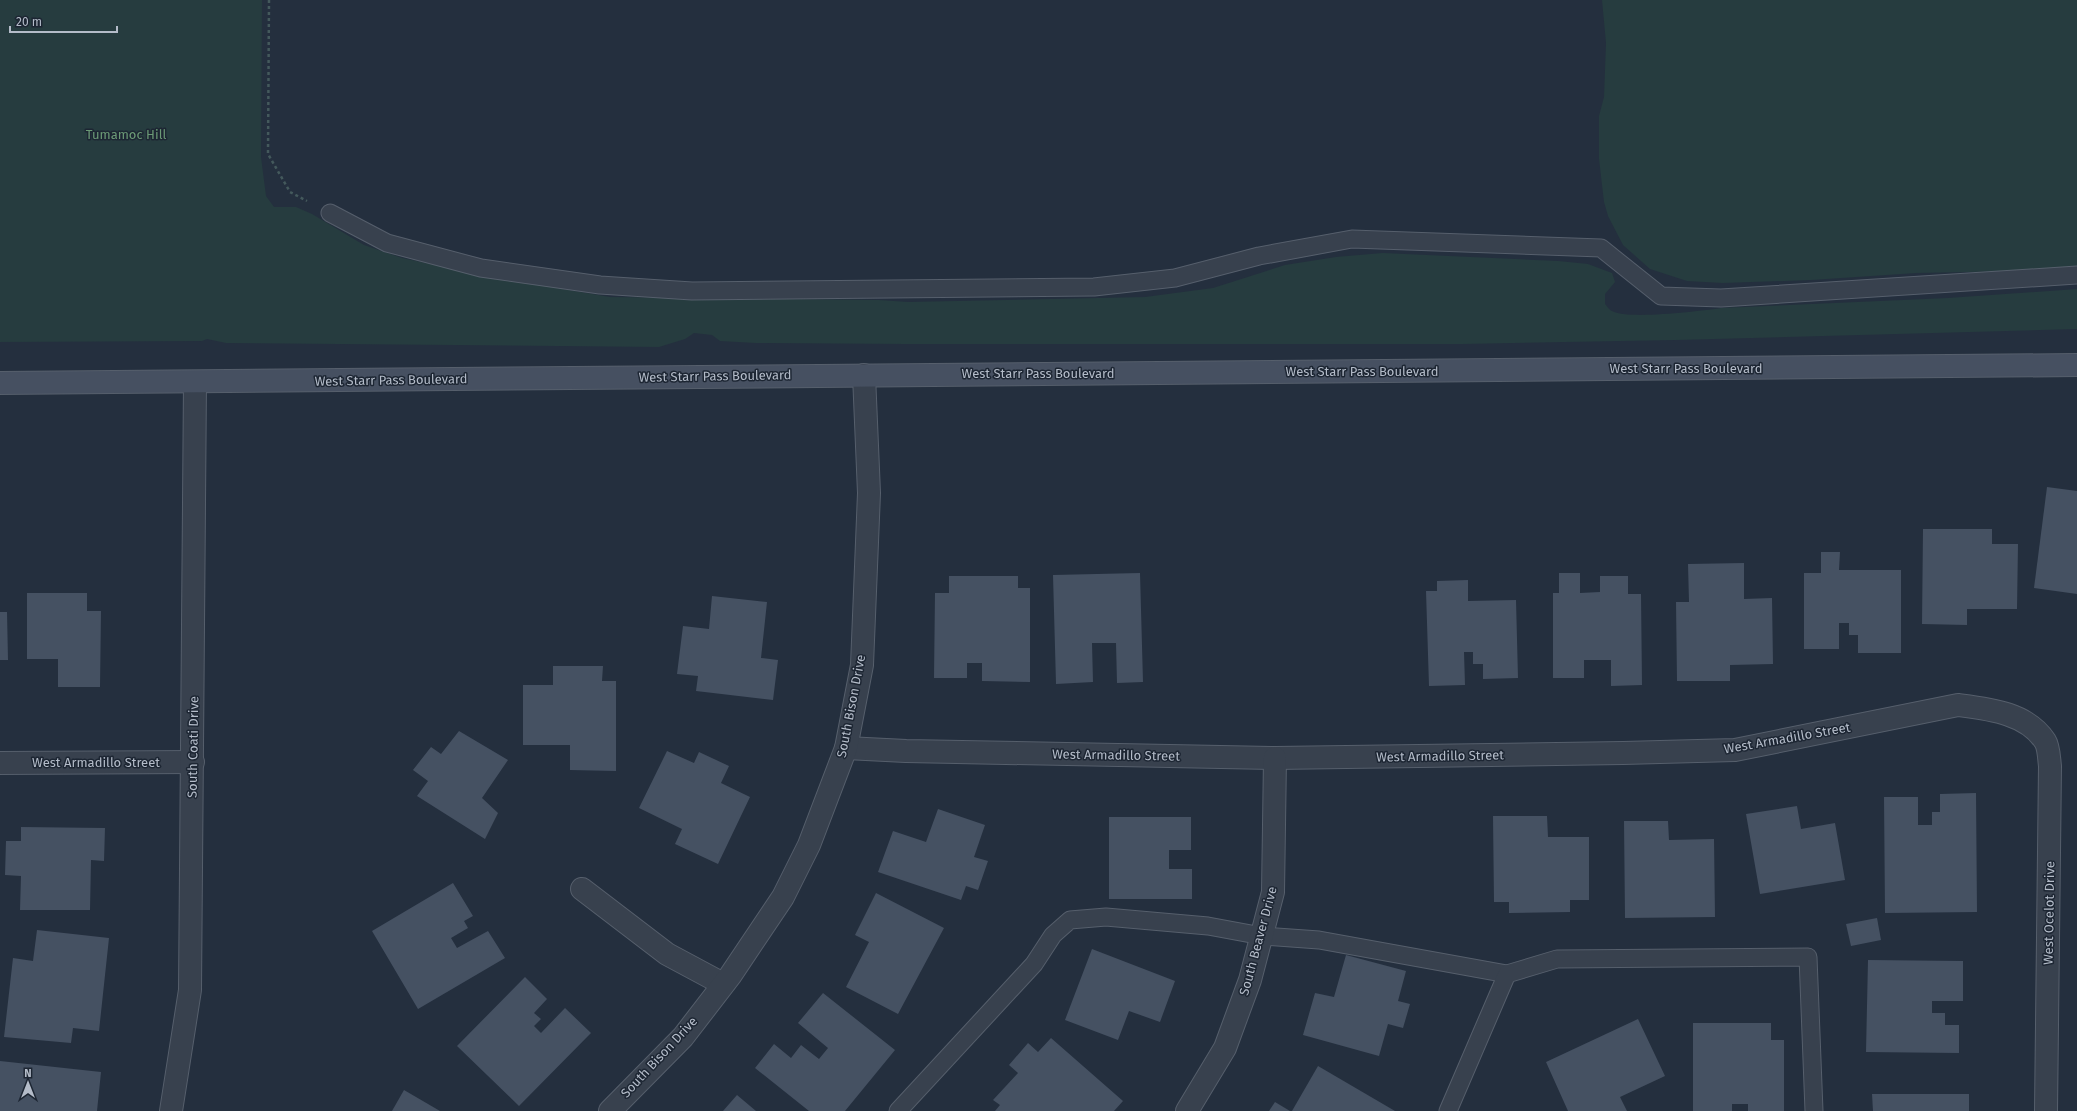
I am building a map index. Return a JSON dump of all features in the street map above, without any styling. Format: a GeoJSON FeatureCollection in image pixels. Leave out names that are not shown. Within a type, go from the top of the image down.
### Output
{"type":"FeatureCollection","features":[{"type":"Feature","properties":{"kind":"main road","name":"West Starr Pass Boulevard"},"geometry":{"type":"LineString","coordinates":[[0,383],[2077,365]]}},
{"type":"Feature","properties":{"kind":"street","name":"South Bison Drive"},"geometry":{"type":"LineString","coordinates":[[610,1111],[682,1037],[723,984],[783,897],[809,845],[846,748],[862,665],[869,493],[864,375]]}},
{"type":"Feature","properties":{"kind":"street","name":"South Coati Drive"},"geometry":{"type":"LineString","coordinates":[[171,1111],[190,990],[195,382]]}},
{"type":"Feature","properties":{"kind":"street","name":"West Armadillo Street"},"geometry":{"type":"LineString","coordinates":[[846,748],[914,751],[1275,758],[1735,750],[1958,706],[2032,715]]}},
{"type":"Feature","properties":{"kind":"street","name":"West Ocelot Drive"},"geometry":{"type":"LineString","coordinates":[[2032,715],[2046,742],[2050,766],[2046,1111]]}},
{"type":"Feature","properties":{"kind":"street","name":"South Beaver Drive"},"geometry":{"type":"LineString","coordinates":[[1187,1111],[1225,1048],[1250,980],[1273,892],[1275,758]]}},
{"type":"Feature","properties":{"kind":"street","name":"West Armadillo Street"},"geometry":{"type":"LineString","coordinates":[[0,763],[193,762]]}},
{"type":"Feature","properties":{"kind":"street"},"geometry":{"type":"LineString","coordinates":[[582,889],[668,954],[723,984]]}},
{"type":"Feature","properties":{"kind":"lane"},"geometry":{"type":"LineString","coordinates":[[330,213],[387,243],[481,268],[600,285],[692,291],[1094,287],[1175,278],[1259,256],[1352,239],[1601,248],[1661,296],[1721,298],[2077,275]]}},
{"type":"Feature","properties":{"kind":"lane"},"geometry":{"type":"LineString","coordinates":[[898,1111],[1034,964],[1053,935],[1070,920],[1106,917],[1208,926],[1262,936],[1319,940],[1507,974],[1557,959],[1808,957],[1814,1111]]}},
{"type":"Feature","properties":{"kind":"lane"},"geometry":{"type":"LineString","coordinates":[[1448,1111],[1507,974]]}},
{"type":"Feature","properties":{"kind":"path"},"geometry":{"type":"LineString","coordinates":[[269,0],[268,154],[290,192],[330,213]]}},
{"type":"Feature","properties":{"kind":"green space","name":"Tumamoc Hill"},"geometry":{"type":"Polygon","coordinates":[[[0,0],[262,0],[261,157],[266,196],[274,207],[296,207],[312,214],[364,245],[402,258],[492,277],[610,297],[879,300],[908,302],[1145,297],[1213,288],[1285,265],[1336,257],[1383,253],[1558,261],[1588,264],[1612,273],[1615,282],[1605,294],[1605,304],[1609,309],[1620,314],[1633,315],[1665,314],[1721,308],[1948,298],[2077,289],[2077,329],[1676,340],[1463,344],[756,343],[720,341],[712,335],[694,333],[685,339],[659,347],[226,343],[207,339],[202,341],[0,342],[0,0]]]}},
{"type":"Feature","properties":{"kind":"green space"},"geometry":{"type":"Polygon","coordinates":[[[1602,0],[2077,0],[2077,270],[1916,273],[1811,280],[1723,283],[1687,281],[1650,269],[1623,245],[1608,216],[1604,202],[1599,159],[1599,116],[1604,97],[1606,43],[1602,0]]]}},
{"type":"Feature","properties":{"kind":"building"},"geometry":{"type":"Polygon","coordinates":[[[2047,487],[2077,491],[2077,594],[2034,588],[2047,487]]]}},
{"type":"Feature","properties":{"kind":"building"},"geometry":{"type":"Polygon","coordinates":[[[1923,529],[1992,529],[1992,544],[2018,544],[2017,609],[1967,609],[1967,625],[1922,624],[1923,529]]]}},
{"type":"Feature","properties":{"kind":"building"},"geometry":{"type":"Polygon","coordinates":[[[1821,552],[1840,552],[1839,570],[1901,570],[1901,653],[1858,653],[1858,635],[1849,635],[1849,623],[1839,623],[1839,649],[1804,649],[1804,573],[1821,573],[1821,552]]]}},
{"type":"Feature","properties":{"kind":"building"},"geometry":{"type":"Polygon","coordinates":[[[1744,563],[1744,599],[1772,598],[1773,664],[1730,665],[1730,681],[1677,681],[1676,602],[1689,602],[1688,564],[1744,563]]]}},
{"type":"Feature","properties":{"kind":"building"},"geometry":{"type":"Polygon","coordinates":[[[1140,573],[1143,682],[1117,683],[1116,643],[1092,643],[1093,682],[1056,684],[1053,575],[1140,573]]]}},
{"type":"Feature","properties":{"kind":"building"},"geometry":{"type":"Polygon","coordinates":[[[1559,573],[1580,573],[1580,593],[1600,592],[1600,576],[1628,576],[1628,594],[1641,594],[1642,685],[1611,686],[1611,660],[1584,660],[1584,678],[1553,678],[1553,593],[1559,593],[1559,573]]]}},
{"type":"Feature","properties":{"kind":"building"},"geometry":{"type":"Polygon","coordinates":[[[949,576],[1018,576],[1018,588],[1030,588],[1030,682],[982,681],[982,663],[967,663],[967,678],[934,678],[935,593],[949,593],[949,576]]]}},
{"type":"Feature","properties":{"kind":"building"},"geometry":{"type":"Polygon","coordinates":[[[1468,580],[1468,601],[1516,600],[1518,678],[1483,679],[1483,664],[1473,664],[1473,652],[1464,652],[1465,685],[1429,686],[1426,591],[1437,591],[1437,581],[1468,580]]]}},
{"type":"Feature","properties":{"kind":"building"},"geometry":{"type":"Polygon","coordinates":[[[27,593],[87,593],[87,611],[101,611],[100,687],[58,687],[58,659],[27,659],[27,593]]]}},
{"type":"Feature","properties":{"kind":"building"},"geometry":{"type":"Polygon","coordinates":[[[712,596],[767,602],[761,658],[778,660],[773,700],[696,691],[698,676],[677,674],[683,626],[709,629],[712,596]]]}},
{"type":"Feature","properties":{"kind":"building"},"geometry":{"type":"Polygon","coordinates":[[[0,612],[7,612],[8,660],[0,660],[0,612]]]}},
{"type":"Feature","properties":{"kind":"building"},"geometry":{"type":"Polygon","coordinates":[[[553,666],[603,666],[602,681],[616,681],[616,771],[570,770],[570,745],[523,745],[523,685],[553,685],[553,666]]]}},
{"type":"Feature","properties":{"kind":"building"},"geometry":{"type":"Polygon","coordinates":[[[459,731],[508,760],[482,798],[498,813],[485,839],[417,796],[428,781],[413,770],[431,747],[441,754],[459,731]]]}},
{"type":"Feature","properties":{"kind":"building"},"geometry":{"type":"Polygon","coordinates":[[[667,751],[694,763],[699,752],[729,766],[721,783],[750,797],[718,864],[675,844],[682,829],[639,808],[667,751]]]}},
{"type":"Feature","properties":{"kind":"building"},"geometry":{"type":"Polygon","coordinates":[[[1976,793],[1977,912],[1885,913],[1884,797],[1918,797],[1918,825],[1932,825],[1932,812],[1940,812],[1940,794],[1976,793]]]}},
{"type":"Feature","properties":{"kind":"building"},"geometry":{"type":"Polygon","coordinates":[[[1797,806],[1801,829],[1835,823],[1845,880],[1760,894],[1746,814],[1797,806]]]}},
{"type":"Feature","properties":{"kind":"building"},"geometry":{"type":"Polygon","coordinates":[[[938,809],[985,825],[974,857],[988,861],[978,890],[966,886],[961,900],[878,872],[893,831],[926,842],[938,809]]]}},
{"type":"Feature","properties":{"kind":"building"},"geometry":{"type":"Polygon","coordinates":[[[1493,816],[1547,816],[1548,837],[1589,837],[1589,900],[1570,900],[1570,912],[1509,913],[1509,902],[1494,902],[1493,816]]]}},
{"type":"Feature","properties":{"kind":"building"},"geometry":{"type":"Polygon","coordinates":[[[1109,817],[1191,817],[1191,850],[1169,850],[1169,869],[1192,869],[1192,899],[1109,899],[1109,817]]]}},
{"type":"Feature","properties":{"kind":"building"},"geometry":{"type":"Polygon","coordinates":[[[1624,821],[1668,821],[1669,840],[1714,839],[1715,917],[1625,918],[1624,821]]]}},
{"type":"Feature","properties":{"kind":"building"},"geometry":{"type":"Polygon","coordinates":[[[21,827],[105,828],[104,861],[91,860],[90,910],[20,910],[21,876],[5,875],[6,841],[21,841],[21,827]]]}},
{"type":"Feature","properties":{"kind":"building"},"geometry":{"type":"Polygon","coordinates":[[[453,883],[473,916],[464,921],[468,928],[451,938],[457,948],[488,931],[505,958],[418,1009],[372,931],[453,883]]]}},
{"type":"Feature","properties":{"kind":"building"},"geometry":{"type":"Polygon","coordinates":[[[876,893],[944,928],[898,1014],[846,987],[869,942],[855,935],[876,893]]]}},
{"type":"Feature","properties":{"kind":"building"},"geometry":{"type":"Polygon","coordinates":[[[1877,918],[1881,940],[1851,946],[1846,924],[1877,918]]]}},
{"type":"Feature","properties":{"kind":"building"},"geometry":{"type":"Polygon","coordinates":[[[37,930],[109,938],[99,1031],[73,1028],[71,1043],[4,1037],[13,958],[33,961],[37,930]]]}},
{"type":"Feature","properties":{"kind":"building"},"geometry":{"type":"Polygon","coordinates":[[[1092,949],[1175,981],[1160,1022],[1129,1011],[1118,1040],[1065,1020],[1092,949]]]}},
{"type":"Feature","properties":{"kind":"building"},"geometry":{"type":"Polygon","coordinates":[[[1346,955],[1406,971],[1398,1001],[1410,1004],[1403,1028],[1388,1024],[1379,1056],[1303,1035],[1315,993],[1334,997],[1346,955]]]}},
{"type":"Feature","properties":{"kind":"building"},"geometry":{"type":"Polygon","coordinates":[[[1868,960],[1963,961],[1963,1001],[1932,1001],[1932,1013],[1945,1013],[1945,1025],[1959,1025],[1959,1053],[1866,1052],[1868,960]]]}},
{"type":"Feature","properties":{"kind":"building"},"geometry":{"type":"Polygon","coordinates":[[[525,977],[547,999],[534,1013],[541,1019],[534,1026],[541,1033],[565,1008],[591,1033],[519,1106],[457,1046],[525,977]]]}},
{"type":"Feature","properties":{"kind":"building"},"geometry":{"type":"Polygon","coordinates":[[[823,993],[895,1050],[845,1111],[809,1111],[755,1068],[774,1044],[791,1058],[801,1045],[819,1059],[828,1048],[798,1023],[823,993]]]}},
{"type":"Feature","properties":{"kind":"building"},"geometry":{"type":"Polygon","coordinates":[[[1638,1019],[1665,1076],[1620,1097],[1627,1111],[1568,1111],[1546,1062],[1638,1019]]]}},
{"type":"Feature","properties":{"kind":"building"},"geometry":{"type":"Polygon","coordinates":[[[1693,1023],[1771,1023],[1771,1040],[1784,1040],[1784,1111],[1748,1111],[1748,1104],[1732,1104],[1732,1111],[1693,1111],[1693,1023]]]}},
{"type":"Feature","properties":{"kind":"building"},"geometry":{"type":"Polygon","coordinates":[[[1051,1038],[1123,1101],[1114,1111],[995,1111],[1000,1105],[993,1100],[1018,1073],[1009,1065],[1028,1043],[1038,1052],[1051,1038]]]}},
{"type":"Feature","properties":{"kind":"building"},"geometry":{"type":"Polygon","coordinates":[[[0,1061],[101,1072],[97,1111],[0,1111],[0,1061]]]}},
{"type":"Feature","properties":{"kind":"building"},"geometry":{"type":"Polygon","coordinates":[[[1318,1066],[1395,1111],[1292,1111],[1318,1066]]]}},
{"type":"Feature","properties":{"kind":"building"},"geometry":{"type":"Polygon","coordinates":[[[404,1090],[440,1111],[392,1111],[404,1090]]]}},
{"type":"Feature","properties":{"kind":"building"},"geometry":{"type":"Polygon","coordinates":[[[1872,1094],[1969,1094],[1969,1111],[1873,1111],[1872,1094]]]}},
{"type":"Feature","properties":{"kind":"building"},"geometry":{"type":"Polygon","coordinates":[[[737,1095],[756,1111],[723,1111],[737,1095]]]}},
{"type":"Feature","properties":{"kind":"building"},"geometry":{"type":"Polygon","coordinates":[[[1275,1102],[1290,1111],[1269,1111],[1275,1102]]]}}]}
